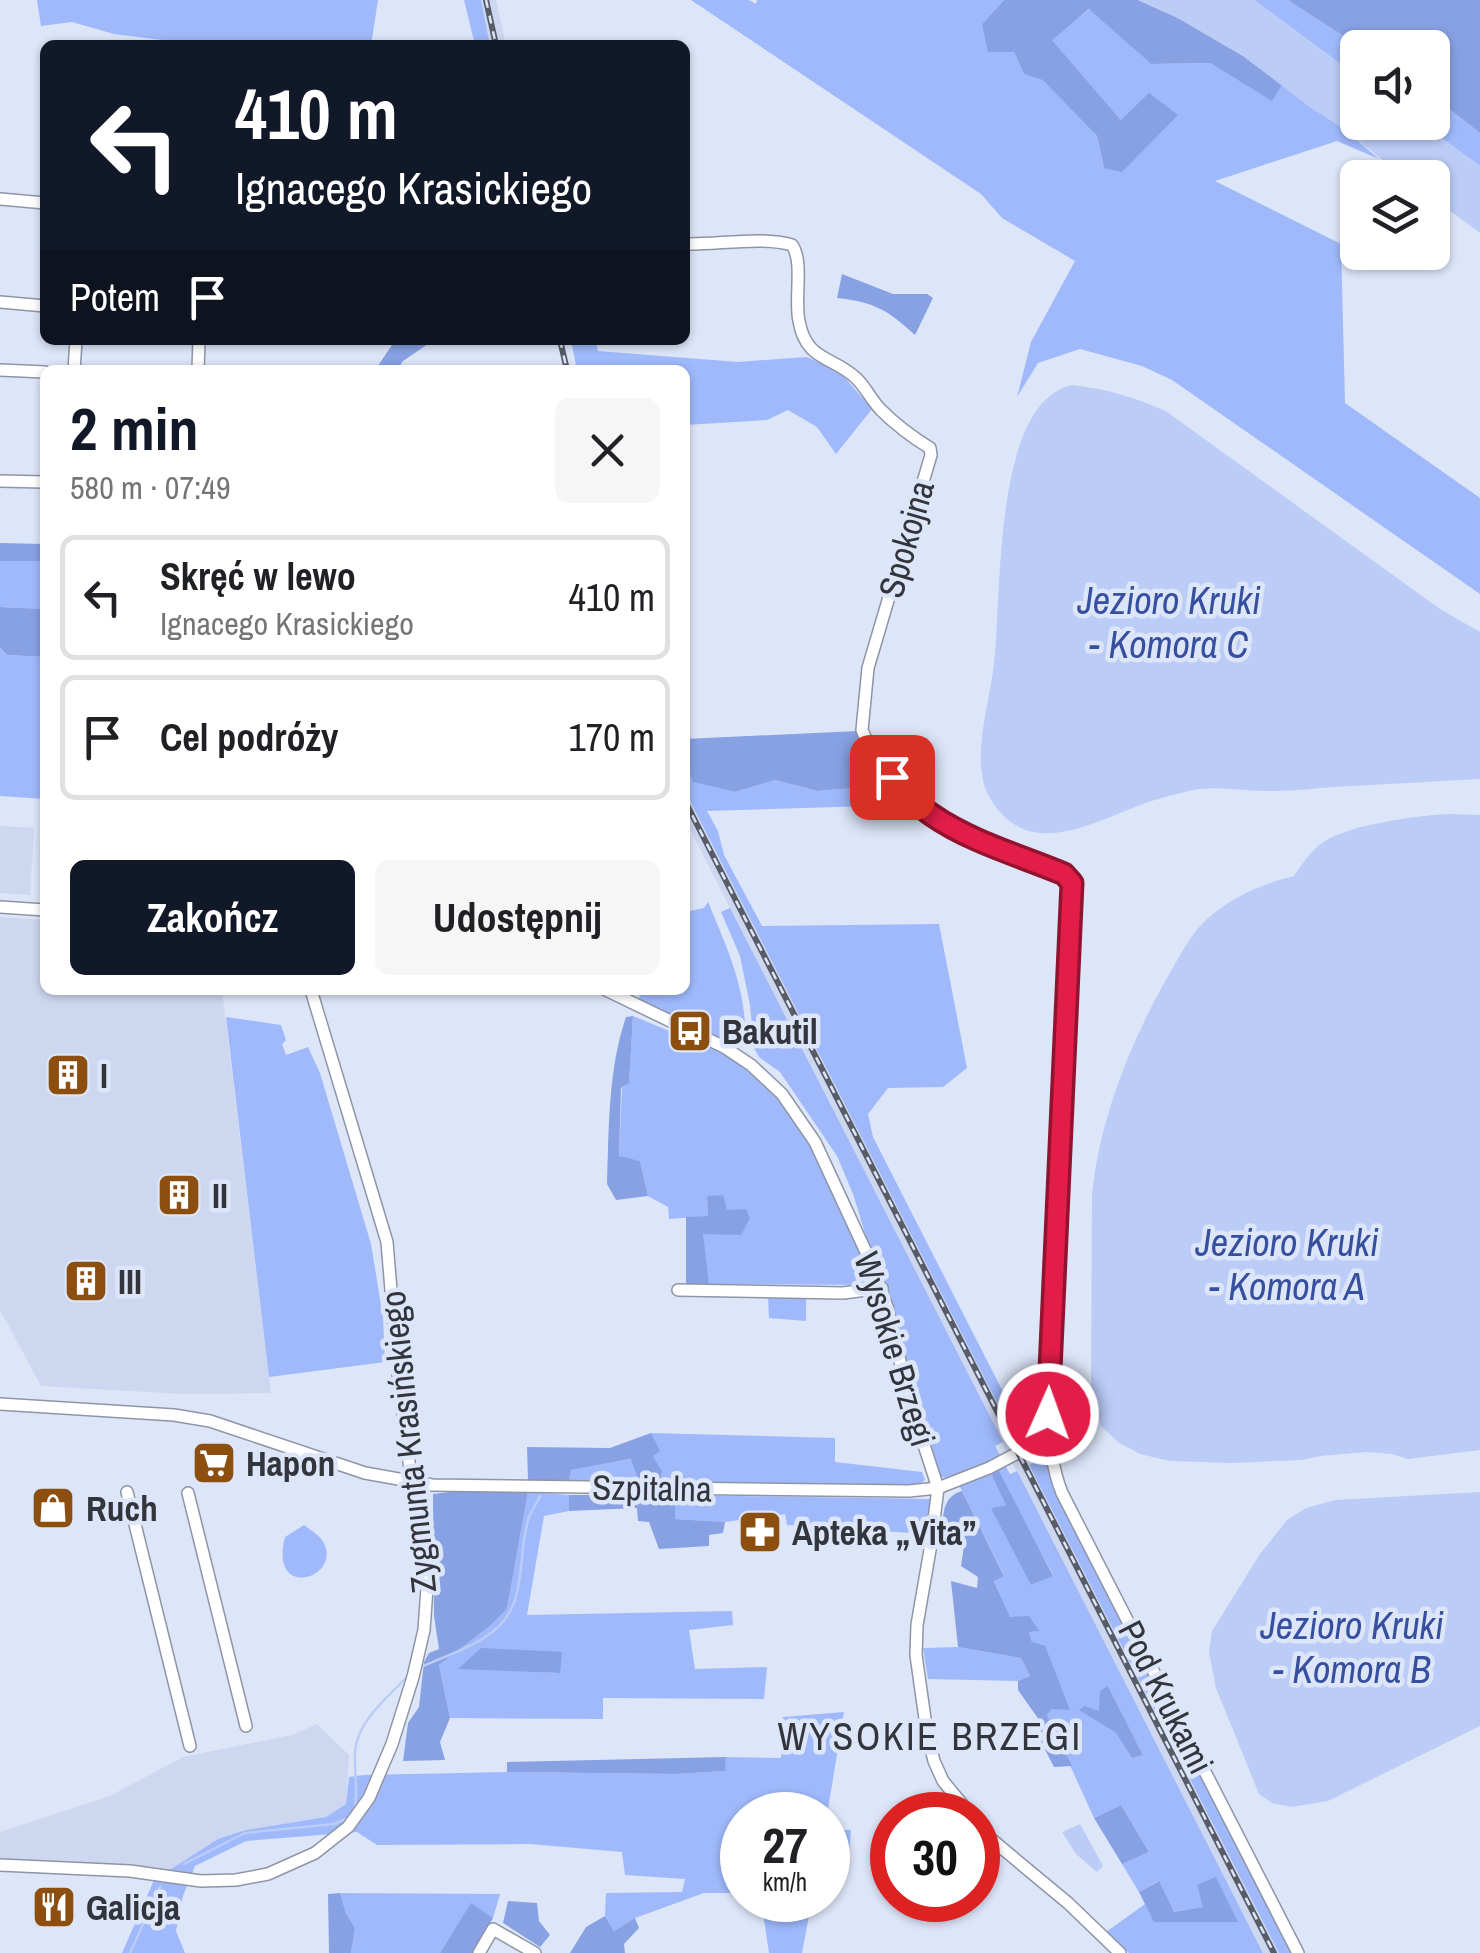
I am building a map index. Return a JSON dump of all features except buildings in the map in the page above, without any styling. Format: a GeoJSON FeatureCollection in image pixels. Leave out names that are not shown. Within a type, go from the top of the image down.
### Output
{"type":"FeatureCollection","features":[{"type":"Feature","properties":{"kind":"street"},"geometry":{"type":"LineString","coordinates":[[0,199],[40,203]]}},
{"type":"Feature","properties":{"kind":"street","name":"Spokojna"},"geometry":{"type":"LineString","coordinates":[[690,244],[778,241],[792,245],[798,256],[799,324],[810,348],[824,360],[844,368],[897,426],[930,448],[931,456],[868,668],[862,730],[872,753],[913,800],[935,817],[1064,874],[1072,883],[1047,1402],[1050,1436]]}},
{"type":"Feature","properties":{"kind":"street"},"geometry":{"type":"LineString","coordinates":[[0,302],[40,306]]}},
{"type":"Feature","properties":{"kind":"street"},"geometry":{"type":"LineString","coordinates":[[0,370],[40,372]]}},
{"type":"Feature","properties":{"kind":"street"},"geometry":{"type":"LineString","coordinates":[[0,481],[40,482]]}},
{"type":"Feature","properties":{"kind":"street"},"geometry":{"type":"LineString","coordinates":[[0,907],[40,910]]}},
{"type":"Feature","properties":{"kind":"street","name":"Zygmunta Krasińskiego"},"geometry":{"type":"LineString","coordinates":[[0,1865],[130,1871],[201,1881],[268,1874],[315,1853],[348,1827],[369,1798],[382,1767],[414,1678],[428,1588],[419,1499],[410,1470],[398,1374],[387,1242],[313,995]]}},
{"type":"Feature","properties":{"kind":"street","name":"Wysokie Brzegi"},"geometry":{"type":"LineString","coordinates":[[616,995],[724,1047],[751,1065],[782,1094],[816,1142],[882,1288],[909,1400],[938,1488],[916,1655],[934,1762],[951,1792]]}},
{"type":"Feature","properties":{"kind":"street"},"geometry":{"type":"LineString","coordinates":[[678,1290],[843,1293],[882,1288]]}},
{"type":"Feature","properties":{"kind":"street","name":"Szpitalna"},"geometry":{"type":"LineString","coordinates":[[0,1404],[210,1420],[365,1473],[432,1486],[908,1491],[938,1488],[989,1468],[1050,1436]]}},
{"type":"Feature","properties":{"kind":"street","name":"Pod Krukami"},"geometry":{"type":"LineString","coordinates":[[1050,1436],[1062,1494],[1298,1953]]}},
{"type":"Feature","properties":{"kind":"street"},"geometry":{"type":"LineString","coordinates":[[127,1492],[190,1746]]}},
{"type":"Feature","properties":{"kind":"street"},"geometry":{"type":"LineString","coordinates":[[188,1494],[246,1726]]}},
{"type":"Feature","properties":{"kind":"street"},"geometry":{"type":"LineString","coordinates":[[1000,1846],[1120,1953]]}},
{"type":"Feature","properties":{"kind":"street"},"geometry":{"type":"LineString","coordinates":[[479,1953],[494,1928],[535,1953]]}},
{"type":"Feature","properties":{"kind":"shaded area"},"geometry":{"type":"Polygon","coordinates":[[[37,0],[378,0],[371,40],[163,40],[114,34],[72,22],[41,26],[37,0]]]}},
{"type":"Feature","properties":{"kind":"shaded area"},"geometry":{"type":"Polygon","coordinates":[[[464,0],[481,0],[489,40],[474,40],[464,0]]]}},
{"type":"Feature","properties":{"kind":"shaded area"},"geometry":{"type":"Polygon","coordinates":[[[481,0],[496,0],[505,40],[489,40],[481,0]]]}},
{"type":"Feature","properties":{"kind":"shaded area"},"geometry":{"type":"Polygon","coordinates":[[[691,0],[749,0],[756,4],[757,0],[1004,0],[982,24],[1014,52],[1024,74],[1043,79],[1097,136],[1104,168],[1121,120],[1051,39],[1090,9],[1151,64],[1210,63],[1271,100],[1282,85],[1340,126],[1340,140],[1357,140],[1379,159],[1337,141],[1215,181],[1340,244],[1345,403],[1480,498],[1480,594],[1172,380],[1142,366],[1080,349],[1038,363],[1017,397],[1031,342],[1075,261],[1002,218],[981,194],[691,0]]]}},
{"type":"Feature","properties":{"kind":"shaded area"},"geometry":{"type":"Polygon","coordinates":[[[1004,0],[1138,0],[1243,56],[1282,85],[1272,101],[1210,63],[1151,64],[1089,9],[1052,40],[1121,120],[1149,93],[1178,115],[1122,172],[1104,168],[1097,136],[1043,80],[1024,74],[1014,52],[988,52],[982,24],[1004,0]]]}},
{"type":"Feature","properties":{"kind":"shaded area"},"geometry":{"type":"Polygon","coordinates":[[[1254,0],[1288,0],[1340,34],[1340,63],[1254,0]]]}},
{"type":"Feature","properties":{"kind":"shaded area"},"geometry":{"type":"Polygon","coordinates":[[[1288,0],[1480,0],[1480,133],[1450,109],[1450,30],[1340,30],[1340,34],[1288,0]]]}},
{"type":"Feature","properties":{"kind":"shaded area"},"geometry":{"type":"Polygon","coordinates":[[[1450,109],[1480,133],[1480,166],[1444,140],[1450,140],[1450,109]]]}},
{"type":"Feature","properties":{"kind":"shaded area"},"geometry":{"type":"Polygon","coordinates":[[[842,274],[893,294],[927,294],[933,298],[915,335],[880,309],[837,298],[842,274]]]}},
{"type":"Feature","properties":{"kind":"shaded area"},"geometry":{"type":"Polygon","coordinates":[[[392,345],[427,345],[400,365],[378,365],[392,345]]]}},
{"type":"Feature","properties":{"kind":"shaded area"},"geometry":{"type":"Polygon","coordinates":[[[572,345],[597,345],[598,351],[738,362],[807,357],[840,372],[872,409],[836,454],[817,427],[788,410],[767,420],[690,425],[690,365],[576,365],[572,345]]]}},
{"type":"Feature","properties":{"kind":"shaded area"},"geometry":{"type":"Polygon","coordinates":[[[0,543],[40,544],[40,561],[0,561],[0,543]]]}},
{"type":"Feature","properties":{"kind":"shaded area"},"geometry":{"type":"Polygon","coordinates":[[[0,561],[40,561],[40,609],[0,607],[0,561]]]}},
{"type":"Feature","properties":{"kind":"shaded area"},"geometry":{"type":"Polygon","coordinates":[[[0,607],[40,609],[40,657],[7,655],[0,647],[0,607]]]}},
{"type":"Feature","properties":{"kind":"shaded area"},"geometry":{"type":"Polygon","coordinates":[[[0,647],[7,655],[40,657],[40,799],[0,796],[0,647]]]}},
{"type":"Feature","properties":{"kind":"shaded area"},"geometry":{"type":"Polygon","coordinates":[[[858,731],[879,768],[877,786],[817,791],[775,780],[735,792],[693,782],[690,739],[858,731]]]}},
{"type":"Feature","properties":{"kind":"shaded area"},"geometry":{"type":"Polygon","coordinates":[[[879,768],[907,801],[902,805],[707,811],[718,831],[724,855],[762,926],[939,924],[967,1068],[943,1087],[888,1088],[868,1114],[873,1137],[1023,1431],[1014,1436],[690,801],[690,773],[694,782],[735,792],[775,780],[817,791],[876,786],[879,768]]]}},
{"type":"Feature","properties":{"kind":"shaded area"},"geometry":{"type":"Polygon","coordinates":[[[690,801],[1279,1953],[1263,1953],[690,829],[690,801]]]}},
{"type":"Feature","properties":{"kind":"shaded area"},"geometry":{"type":"Polygon","coordinates":[[[0,826],[34,828],[30,895],[0,893],[0,826]]]}},
{"type":"Feature","properties":{"kind":"shaded area"},"geometry":{"type":"Polygon","coordinates":[[[708,902],[740,991],[744,1046],[735,1048],[638,1004],[640,995],[690,995],[690,911],[704,908],[708,902]]]}},
{"type":"Feature","properties":{"kind":"shaded area"},"geometry":{"type":"Polygon","coordinates":[[[730,908],[1003,1442],[995,1446],[1001,1457],[949,1478],[940,1477],[853,1194],[837,1156],[780,1072],[759,1057],[754,1048],[740,956],[721,912],[730,908]]]}},
{"type":"Feature","properties":{"kind":"shaded area"},"geometry":{"type":"Polygon","coordinates":[[[0,917],[40,920],[40,995],[223,995],[271,1393],[183,1394],[41,1386],[0,1310],[0,917]]]}},
{"type":"Feature","properties":{"kind":"shaded area"},"geometry":{"type":"Polygon","coordinates":[[[633,1016],[759,1068],[812,1131],[872,1285],[709,1284],[702,1234],[727,1210],[722,1195],[707,1197],[708,1216],[669,1219],[668,1207],[648,1196],[640,1161],[619,1157],[622,1088],[629,1082],[633,1016]]]}},
{"type":"Feature","properties":{"kind":"shaded area"},"geometry":{"type":"Polygon","coordinates":[[[633,1016],[629,1083],[621,1088],[619,1156],[640,1161],[648,1196],[616,1200],[607,1184],[610,1099],[620,1037],[626,1017],[633,1016]]]}},
{"type":"Feature","properties":{"kind":"shaded area"},"geometry":{"type":"Polygon","coordinates":[[[226,1017],[281,1025],[286,1055],[308,1047],[320,1073],[371,1244],[383,1317],[385,1362],[269,1377],[226,1017]]]}},
{"type":"Feature","properties":{"kind":"shaded area"},"geometry":{"type":"Polygon","coordinates":[[[723,1195],[727,1210],[746,1209],[750,1218],[741,1235],[703,1234],[709,1284],[686,1285],[686,1217],[708,1216],[707,1196],[723,1195]]]}},
{"type":"Feature","properties":{"kind":"shaded area"},"geometry":{"type":"Polygon","coordinates":[[[768,1296],[806,1296],[806,1321],[769,1318],[768,1296]]]}},
{"type":"Feature","properties":{"kind":"shaded area"},"geometry":{"type":"Polygon","coordinates":[[[651,1433],[835,1438],[835,1462],[922,1472],[925,1480],[904,1487],[685,1484],[661,1480],[651,1433]]]}},
{"type":"Feature","properties":{"kind":"shaded area"},"geometry":{"type":"Polygon","coordinates":[[[651,1433],[660,1451],[653,1456],[662,1471],[661,1480],[639,1481],[631,1459],[571,1470],[569,1480],[528,1480],[527,1447],[610,1448],[651,1433]]]}},
{"type":"Feature","properties":{"kind":"shaded area"},"geometry":{"type":"Polygon","coordinates":[[[1042,1458],[1048,1462],[1055,1491],[1294,1953],[1279,1953],[1029,1465],[1042,1458]]]}},
{"type":"Feature","properties":{"kind":"shaded area"},"geometry":{"type":"Polygon","coordinates":[[[632,1459],[639,1481],[569,1480],[570,1470],[632,1459]]]}},
{"type":"Feature","properties":{"kind":"shaded area"},"geometry":{"type":"Polygon","coordinates":[[[1006,1467],[1010,1474],[1017,1471],[1263,1953],[1129,1953],[1106,1932],[1145,1904],[1155,1922],[1237,1922],[1197,1885],[1204,1907],[1174,1912],[1158,1881],[1139,1892],[1122,1864],[1149,1852],[1121,1805],[1094,1818],[1047,1715],[1052,1709],[1069,1709],[1032,1642],[1029,1632],[1038,1631],[1010,1618],[994,1580],[1004,1575],[959,1485],[1006,1467]],[[998,1472],[1006,1505],[992,1508],[1032,1585],[1053,1575],[998,1472]],[[1108,1686],[1099,1712],[1085,1706],[1115,1732],[1132,1758],[1143,1755],[1108,1686]]]}},
{"type":"Feature","properties":{"kind":"shaded area"},"geometry":{"type":"Polygon","coordinates":[[[999,1471],[1053,1576],[1031,1585],[991,1508],[1006,1505],[992,1475],[999,1471]]]}},
{"type":"Feature","properties":{"kind":"shaded area"},"geometry":{"type":"Polygon","coordinates":[[[962,1491],[1004,1576],[994,1581],[1010,1617],[1029,1616],[1039,1631],[1029,1632],[1032,1642],[1045,1646],[1070,1710],[1052,1709],[1047,1715],[1072,1766],[1054,1767],[1034,1728],[1042,1724],[1018,1690],[1018,1681],[1030,1676],[1021,1658],[958,1647],[951,1581],[977,1588],[978,1577],[961,1566],[964,1546],[943,1535],[943,1521],[950,1498],[962,1491]]]}},
{"type":"Feature","properties":{"kind":"shaded area"},"geometry":{"type":"Polygon","coordinates":[[[528,1492],[569,1495],[569,1511],[544,1516],[527,1615],[732,1611],[733,1625],[689,1630],[695,1669],[767,1667],[764,1699],[603,1698],[603,1719],[450,1718],[439,1665],[507,1609],[528,1492]],[[561,1652],[460,1668],[559,1673],[561,1652]]]}},
{"type":"Feature","properties":{"kind":"shaded area"},"geometry":{"type":"Polygon","coordinates":[[[528,1492],[507,1609],[439,1665],[450,1718],[440,1742],[445,1760],[403,1761],[408,1723],[419,1707],[424,1662],[429,1653],[439,1649],[434,1616],[433,1494],[528,1492]]]}},
{"type":"Feature","properties":{"kind":"shaded area"},"geometry":{"type":"Polygon","coordinates":[[[569,1495],[675,1495],[675,1519],[725,1522],[723,1533],[709,1535],[709,1546],[659,1549],[649,1522],[638,1521],[637,1508],[569,1511],[569,1495]]]}},
{"type":"Feature","properties":{"kind":"shaded area"},"geometry":{"type":"Polygon","coordinates":[[[675,1495],[932,1499],[927,1534],[787,1525],[785,1514],[725,1522],[675,1519],[675,1495]]]}},
{"type":"Feature","properties":{"kind":"shaded area"},"geometry":{"type":"Polygon","coordinates":[[[304,1525],[322,1540],[327,1553],[316,1573],[296,1577],[287,1571],[283,1558],[285,1537],[304,1525]]]}},
{"type":"Feature","properties":{"kind":"shaded area"},"geometry":{"type":"Polygon","coordinates":[[[958,1647],[1021,1658],[1030,1676],[1018,1681],[928,1679],[923,1648],[958,1647]]]}},
{"type":"Feature","properties":{"kind":"shaded area"},"geometry":{"type":"Polygon","coordinates":[[[481,1648],[562,1652],[560,1673],[458,1669],[481,1648]]]}},
{"type":"Feature","properties":{"kind":"shaded area"},"geometry":{"type":"Polygon","coordinates":[[[1108,1686],[1143,1755],[1132,1758],[1115,1732],[1079,1710],[1085,1706],[1099,1711],[1100,1691],[1108,1686]]]}},
{"type":"Feature","properties":{"kind":"shaded area"},"geometry":{"type":"Polygon","coordinates":[[[844,1712],[831,1792],[720,1792],[720,1893],[704,1893],[635,1918],[614,1931],[605,1916],[606,1893],[682,1892],[685,1879],[625,1875],[622,1852],[530,1844],[377,1845],[357,1832],[246,1841],[195,1866],[183,1896],[176,1931],[185,1953],[122,1953],[154,1880],[218,1839],[246,1830],[326,1817],[346,1804],[349,1777],[724,1771],[726,1757],[781,1758],[783,1717],[844,1712]]]}},
{"type":"Feature","properties":{"kind":"shaded area"},"geometry":{"type":"Polygon","coordinates":[[[317,1724],[349,1755],[346,1804],[326,1817],[246,1830],[164,1874],[105,1863],[0,1860],[0,1832],[110,1796],[183,1757],[292,1735],[317,1724]]]}},
{"type":"Feature","properties":{"kind":"shaded area"},"geometry":{"type":"Polygon","coordinates":[[[726,1757],[725,1771],[507,1772],[507,1762],[726,1757]]]}},
{"type":"Feature","properties":{"kind":"shaded area"},"geometry":{"type":"Polygon","coordinates":[[[1121,1805],[1149,1852],[1122,1864],[1094,1818],[1121,1805]]]}},
{"type":"Feature","properties":{"kind":"shaded area"},"geometry":{"type":"Polygon","coordinates":[[[1216,1877],[1238,1922],[1154,1922],[1139,1892],[1159,1881],[1174,1912],[1203,1907],[1197,1885],[1216,1877]]]}},
{"type":"Feature","properties":{"kind":"shaded area"},"geometry":{"type":"Polygon","coordinates":[[[340,1893],[500,1894],[493,1918],[471,1904],[440,1953],[351,1953],[355,1928],[340,1893]]]}},
{"type":"Feature","properties":{"kind":"shaded area"},"geometry":{"type":"Polygon","coordinates":[[[340,1893],[355,1928],[351,1953],[329,1953],[328,1894],[340,1893]]]}},
{"type":"Feature","properties":{"kind":"shaded area"},"geometry":{"type":"Polygon","coordinates":[[[508,1901],[537,1903],[539,1921],[550,1935],[540,1947],[503,1923],[508,1901]]]}},
{"type":"Feature","properties":{"kind":"shaded area"},"geometry":{"type":"Polygon","coordinates":[[[471,1903],[493,1918],[473,1953],[440,1953],[471,1903]]]}},
{"type":"Feature","properties":{"kind":"shaded area"},"geometry":{"type":"Polygon","coordinates":[[[605,1916],[614,1931],[635,1918],[639,1928],[624,1944],[625,1953],[570,1953],[586,1927],[605,1916]]]}},
{"type":"Feature","properties":{"kind":"shaded area"},"geometry":{"type":"Polygon","coordinates":[[[764,1922],[808,1922],[802,1953],[769,1953],[764,1922]]]}},
{"type":"Feature","properties":{"kind":"water"},"geometry":{"type":"Polygon","coordinates":[[[1138,0],[1254,0],[1340,63],[1340,126],[1243,56],[1138,0]]]}},
{"type":"Feature","properties":{"kind":"water"},"geometry":{"type":"Polygon","coordinates":[[[1358,140],[1444,140],[1480,166],[1480,233],[1450,211],[1450,160],[1383,160],[1358,140]]]}},
{"type":"Feature","properties":{"kind":"water","name":"Jezioro Kruki - Komora C"},"geometry":{"type":"Polygon","coordinates":[[[1072,385],[1121,394],[1167,412],[1440,609],[1480,632],[1480,779],[1282,791],[1199,789],[1056,833],[1023,829],[1004,817],[984,784],[981,756],[994,664],[1006,507],[1014,464],[1027,427],[1046,399],[1072,385]]]}},
{"type":"Feature","properties":{"kind":"water","name":"Jezioro Kruki - Komora A"},"geometry":{"type":"Polygon","coordinates":[[[1449,814],[1480,815],[1480,1450],[1408,1459],[1367,1452],[1232,1463],[1170,1461],[1140,1454],[1118,1442],[1101,1426],[1091,1396],[1092,1196],[1109,1111],[1141,1029],[1191,938],[1220,908],[1256,888],[1294,876],[1316,848],[1336,835],[1385,822],[1449,814]]]}},
{"type":"Feature","properties":{"kind":"water","name":"Jezioro Kruki - Komora B"},"geometry":{"type":"Polygon","coordinates":[[[1480,1492],[1480,1726],[1328,1801],[1291,1807],[1272,1803],[1259,1794],[1216,1688],[1209,1652],[1212,1631],[1260,1554],[1287,1520],[1306,1508],[1335,1500],[1480,1492]]]}},
{"type":"Feature","properties":{"kind":"water"},"geometry":{"type":"Polygon","coordinates":[[[1080,1824],[1103,1866],[1097,1872],[1076,1854],[1062,1832],[1080,1824]]]}},
{"type":"Feature","properties":{"kind":"waterway"},"geometry":{"type":"LineString","coordinates":[[419,1668],[479,1641],[507,1617],[518,1590],[525,1531],[540,1496]]}},
{"type":"Feature","properties":{"kind":"waterway"},"geometry":{"type":"LineString","coordinates":[[355,1808],[355,1752],[361,1730],[409,1675]]}},
{"type":"Feature","properties":{"kind":"waterway"},"geometry":{"type":"LineString","coordinates":[[184,1864],[245,1833],[334,1824],[348,1818]]}},
{"type":"Feature","properties":{"kind":"waterway"},"geometry":{"type":"LineString","coordinates":[[130,1953],[160,1887]]}},
{"type":"Feature","properties":{"kind":"railway"},"geometry":{"type":"LineString","coordinates":[[486,0],[495,40]]}},
{"type":"Feature","properties":{"kind":"railway"},"geometry":{"type":"LineString","coordinates":[[561,345],[566,365]]}},
{"type":"Feature","properties":{"kind":"railway"},"geometry":{"type":"LineString","coordinates":[[690,811],[1274,1953]]}},
{"type":"Feature","properties":{"kind":"place","name":"Bakutil"},"geometry":{"type":"Point","coordinates":[690,1031]}},
{"type":"Feature","properties":{"kind":"place","name":"I"},"geometry":{"type":"Point","coordinates":[68,1075]}},
{"type":"Feature","properties":{"kind":"place","name":"II"},"geometry":{"type":"Point","coordinates":[179,1195]}},
{"type":"Feature","properties":{"kind":"place","name":"III"},"geometry":{"type":"Point","coordinates":[86,1281]}},
{"type":"Feature","properties":{"kind":"place","name":"Hapon"},"geometry":{"type":"Point","coordinates":[214,1463]}},
{"type":"Feature","properties":{"kind":"place","name":"Ruch"},"geometry":{"type":"Point","coordinates":[53,1508]}},
{"type":"Feature","properties":{"kind":"place","name":"Apteka „Vita”"},"geometry":{"type":"Point","coordinates":[760,1532]}},
{"type":"Feature","properties":{"kind":"place","name":"Galicja"},"geometry":{"type":"Point","coordinates":[54,1907]}},
{"type":"Feature","properties":{"kind":"district","name":"WYSOKIE BRZEGI"},"geometry":{"type":"Point","coordinates":[930,1736]}},
{"type":"Feature","properties":{"kind":"route"},"geometry":{"type":"LineString","coordinates":[[892,777],[935,817],[1064,874],[1072,883],[1048,1414]]}}]}
